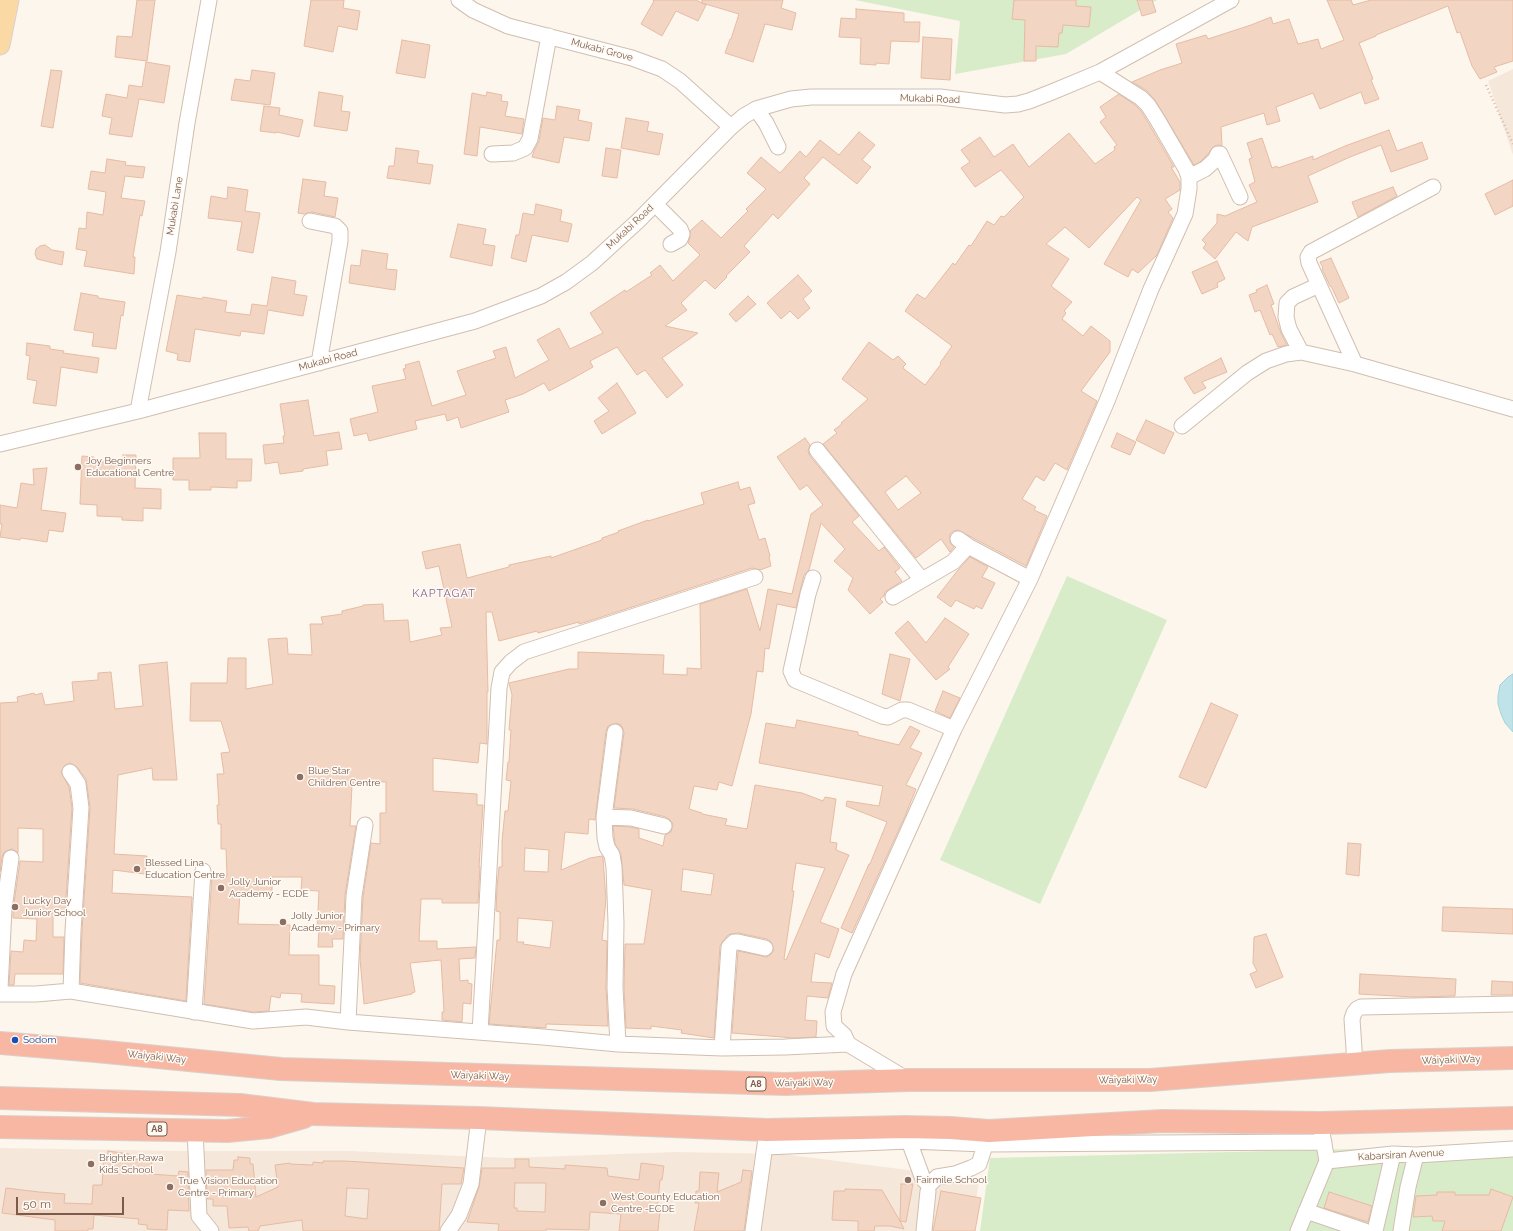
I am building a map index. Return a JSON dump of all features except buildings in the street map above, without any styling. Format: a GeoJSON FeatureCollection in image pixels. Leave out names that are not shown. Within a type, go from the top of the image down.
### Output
{"type":"FeatureCollection","features":[{"type":"Feature","properties":{"kind":"highway","name":"Waiyaki Way"},"geometry":{"type":"LineString","coordinates":[[0,1043],[96,1050],[281,1069],[785,1084],[909,1080],[1150,1080],[1390,1061],[1513,1058]]}},
{"type":"Feature","properties":{"kind":"highway","name":"A8"},"geometry":{"type":"LineString","coordinates":[[0,1098],[240,1104],[313,1114],[479,1118],[766,1138],[907,1134],[951,1128],[988,1137],[1162,1121],[1322,1132],[1513,1118]]}},
{"type":"Feature","properties":{"kind":"highway","name":"A8"},"geometry":{"type":"LineString","coordinates":[[0,1127],[227,1131],[251,1130],[269,1127],[313,1114]]}},
{"type":"Feature","properties":{"kind":"main road"},"geometry":{"type":"LineString","coordinates":[[0,45],[9,0]]}},
{"type":"Feature","properties":{"kind":"street","name":"Mukabi Lane"},"geometry":{"type":"LineString","coordinates":[[138,411],[168,252],[187,123],[209,0]]}},
{"type":"Feature","properties":{"kind":"street","name":"Mukabi Grove"},"geometry":{"type":"LineString","coordinates":[[459,0],[474,10],[508,26],[632,58],[662,69],[680,81],[731,127]]}},
{"type":"Feature","properties":{"kind":"street","name":"Mukabi Road"},"geometry":{"type":"LineString","coordinates":[[0,444],[138,411],[475,321],[541,296],[566,282],[592,263],[655,204],[731,127],[744,116],[756,109],[791,99],[811,97],[940,97],[1005,105],[1018,104],[1046,95],[1100,72],[1231,0]]}},
{"type":"Feature","properties":{"kind":"street"},"geometry":{"type":"LineString","coordinates":[[492,154],[513,153],[525,148],[530,139],[549,36]]}},
{"type":"Feature","properties":{"kind":"street"},"geometry":{"type":"LineString","coordinates":[[848,1044],[844,1035],[834,1026],[833,1012],[844,974],[954,729],[1030,579],[1107,401],[1151,289],[1185,214],[1189,189],[1189,177],[1186,169],[1148,106],[1133,92],[1100,72]]}},
{"type":"Feature","properties":{"kind":"street"},"geometry":{"type":"LineString","coordinates":[[756,109],[766,123],[778,147]]}},
{"type":"Feature","properties":{"kind":"street"},"geometry":{"type":"LineString","coordinates":[[1189,177],[1205,169],[1215,160],[1218,154],[1220,154],[1240,197]]}},
{"type":"Feature","properties":{"kind":"street"},"geometry":{"type":"LineString","coordinates":[[1355,364],[1309,263],[1308,257],[1311,252],[1434,187]]}},
{"type":"Feature","properties":{"kind":"street"},"geometry":{"type":"LineString","coordinates":[[655,204],[680,229],[682,234],[680,239],[671,244]]}},
{"type":"Feature","properties":{"kind":"street"},"geometry":{"type":"LineString","coordinates":[[310,221],[336,226],[340,231],[340,241],[319,363]]}},
{"type":"Feature","properties":{"kind":"street"},"geometry":{"type":"LineString","coordinates":[[1300,352],[1289,329],[1286,317],[1287,303],[1293,297],[1319,285]]}},
{"type":"Feature","properties":{"kind":"street"},"geometry":{"type":"LineString","coordinates":[[1182,426],[1247,373],[1266,361],[1286,354],[1300,352],[1355,364],[1513,409]]}},
{"type":"Feature","properties":{"kind":"street"},"geometry":{"type":"LineString","coordinates":[[817,450],[922,580]]}},
{"type":"Feature","properties":{"kind":"street"},"geometry":{"type":"LineString","coordinates":[[893,597],[953,562],[963,542],[1030,579]]}},
{"type":"Feature","properties":{"kind":"street"},"geometry":{"type":"LineString","coordinates":[[480,1032],[499,696],[502,672],[511,662],[524,652],[755,577]]}},
{"type":"Feature","properties":{"kind":"street"},"geometry":{"type":"LineString","coordinates":[[813,578],[791,671],[795,680],[882,716],[888,717],[902,710],[908,710],[954,729]]}},
{"type":"Feature","properties":{"kind":"street"},"geometry":{"type":"LineString","coordinates":[[615,732],[604,817],[605,838],[612,855],[614,867],[616,936],[615,988],[618,1044]]}},
{"type":"Feature","properties":{"kind":"street"},"geometry":{"type":"LineString","coordinates":[[70,772],[78,784],[81,808],[73,931],[71,991]]}},
{"type":"Feature","properties":{"kind":"street"},"geometry":{"type":"LineString","coordinates":[[604,817],[631,818],[664,826]]}},
{"type":"Feature","properties":{"kind":"street"},"geometry":{"type":"LineString","coordinates":[[348,1022],[354,896],[365,824]]}},
{"type":"Feature","properties":{"kind":"street"},"geometry":{"type":"LineString","coordinates":[[0,989],[4,909],[12,858]]}},
{"type":"Feature","properties":{"kind":"street"},"geometry":{"type":"LineString","coordinates":[[194,1012],[203,871]]}},
{"type":"Feature","properties":{"kind":"street"},"geometry":{"type":"LineString","coordinates":[[722,1048],[729,947],[734,942],[738,942],[765,948]]}},
{"type":"Feature","properties":{"kind":"street"},"geometry":{"type":"LineString","coordinates":[[0,994],[36,994],[71,991],[253,1021],[306,1017],[348,1022],[618,1044],[722,1048],[848,1044],[909,1080]]}},
{"type":"Feature","properties":{"kind":"street"},"geometry":{"type":"LineString","coordinates":[[1355,1064],[1352,1019],[1354,1013],[1361,1007],[1513,1004]]}},
{"type":"Feature","properties":{"kind":"street"},"geometry":{"type":"LineString","coordinates":[[448,1231],[459,1215],[471,1184],[479,1118]]}},
{"type":"Feature","properties":{"kind":"street"},"geometry":{"type":"LineString","coordinates":[[195,1130],[199,1216],[211,1231]]}},
{"type":"Feature","properties":{"kind":"street"},"geometry":{"type":"LineString","coordinates":[[1298,1231],[1327,1161],[1322,1132]]}},
{"type":"Feature","properties":{"kind":"street"},"geometry":{"type":"LineString","coordinates":[[907,1134],[923,1179],[929,1184],[937,1177],[955,1174],[979,1164],[988,1137]]}},
{"type":"Feature","properties":{"kind":"street"},"geometry":{"type":"LineString","coordinates":[[753,1231],[766,1138]]}},
{"type":"Feature","properties":{"kind":"street","name":"Kabarsiran Avenue"},"geometry":{"type":"LineString","coordinates":[[1327,1161],[1393,1154],[1416,1155],[1513,1149]]}},
{"type":"Feature","properties":{"kind":"street"},"geometry":{"type":"LineString","coordinates":[[1375,1231],[1393,1154]]}},
{"type":"Feature","properties":{"kind":"street"},"geometry":{"type":"LineString","coordinates":[[1400,1231],[1416,1155]]}},
{"type":"Feature","properties":{"kind":"street"},"geometry":{"type":"LineString","coordinates":[[924,1231],[928,1191]]}},
{"type":"Feature","properties":{"kind":"street"},"geometry":{"type":"LineString","coordinates":[[1306,1212],[1365,1231]]}},
{"type":"Feature","properties":{"kind":"path"},"geometry":{"type":"LineString","coordinates":[[1486,86],[1513,144]]}},
{"type":"Feature","properties":{"kind":"shaded area"},"geometry":{"type":"Polygon","coordinates":[[[1513,69],[1513,155],[1488,81],[1513,69]]]}},
{"type":"Feature","properties":{"kind":"shaded area"},"geometry":{"type":"Polygon","coordinates":[[[0,1148],[184,1151],[350,1151],[507,1158],[677,1152],[782,1154],[979,1179],[972,1231],[0,1231],[0,1148]]]}},
{"type":"Feature","properties":{"kind":"green space"},"geometry":{"type":"Polygon","coordinates":[[[855,0],[1157,0],[1066,54],[955,74],[960,21],[855,0]]]}},
{"type":"Feature","properties":{"kind":"green space"},"geometry":{"type":"Polygon","coordinates":[[[1067,576],[1167,620],[1040,904],[940,860],[1067,576]]]}},
{"type":"Feature","properties":{"kind":"green space"},"geometry":{"type":"Polygon","coordinates":[[[1513,1145],[1513,1231],[980,1231],[990,1158],[1513,1145]]]}},
{"type":"Feature","properties":{"kind":"water"},"geometry":{"type":"Polygon","coordinates":[[[1513,674],[1513,732],[1505,723],[1501,714],[1498,704],[1498,696],[1500,685],[1513,674]]]}},
{"type":"Feature","properties":{"kind":"place","name":"Joy Beginners Educational Centre"},"geometry":{"type":"Point","coordinates":[78,467]}},
{"type":"Feature","properties":{"kind":"place","name":"Blue Star Children Centre"},"geometry":{"type":"Point","coordinates":[300,777]}},
{"type":"Feature","properties":{"kind":"place","name":"Blessed Lina Education Centre"},"geometry":{"type":"Point","coordinates":[137,869]}},
{"type":"Feature","properties":{"kind":"place","name":"Jolly Junior Academy - ECDE"},"geometry":{"type":"Point","coordinates":[221,888]}},
{"type":"Feature","properties":{"kind":"place","name":"Lucky Day Junior School"},"geometry":{"type":"Point","coordinates":[15,907]}},
{"type":"Feature","properties":{"kind":"place","name":"Jolly Junior Academy - Primary"},"geometry":{"type":"Point","coordinates":[283,922]}},
{"type":"Feature","properties":{"kind":"place","name":"Sodom"},"geometry":{"type":"Point","coordinates":[15,1040]}},
{"type":"Feature","properties":{"kind":"place","name":"Brighter Rawa Kids School"},"geometry":{"type":"Point","coordinates":[91,1164]}},
{"type":"Feature","properties":{"kind":"place","name":"Fairmile School"},"geometry":{"type":"Point","coordinates":[908,1180]}},
{"type":"Feature","properties":{"kind":"place","name":"True Vision Education Centre - Primary"},"geometry":{"type":"Point","coordinates":[170,1187]}},
{"type":"Feature","properties":{"kind":"place","name":"West County Education Centre -ECDE"},"geometry":{"type":"Point","coordinates":[603,1203]}},
{"type":"Feature","properties":{"kind":"district","name":"KAPTAGAT"},"geometry":{"type":"Point","coordinates":[444,594]}}]}
